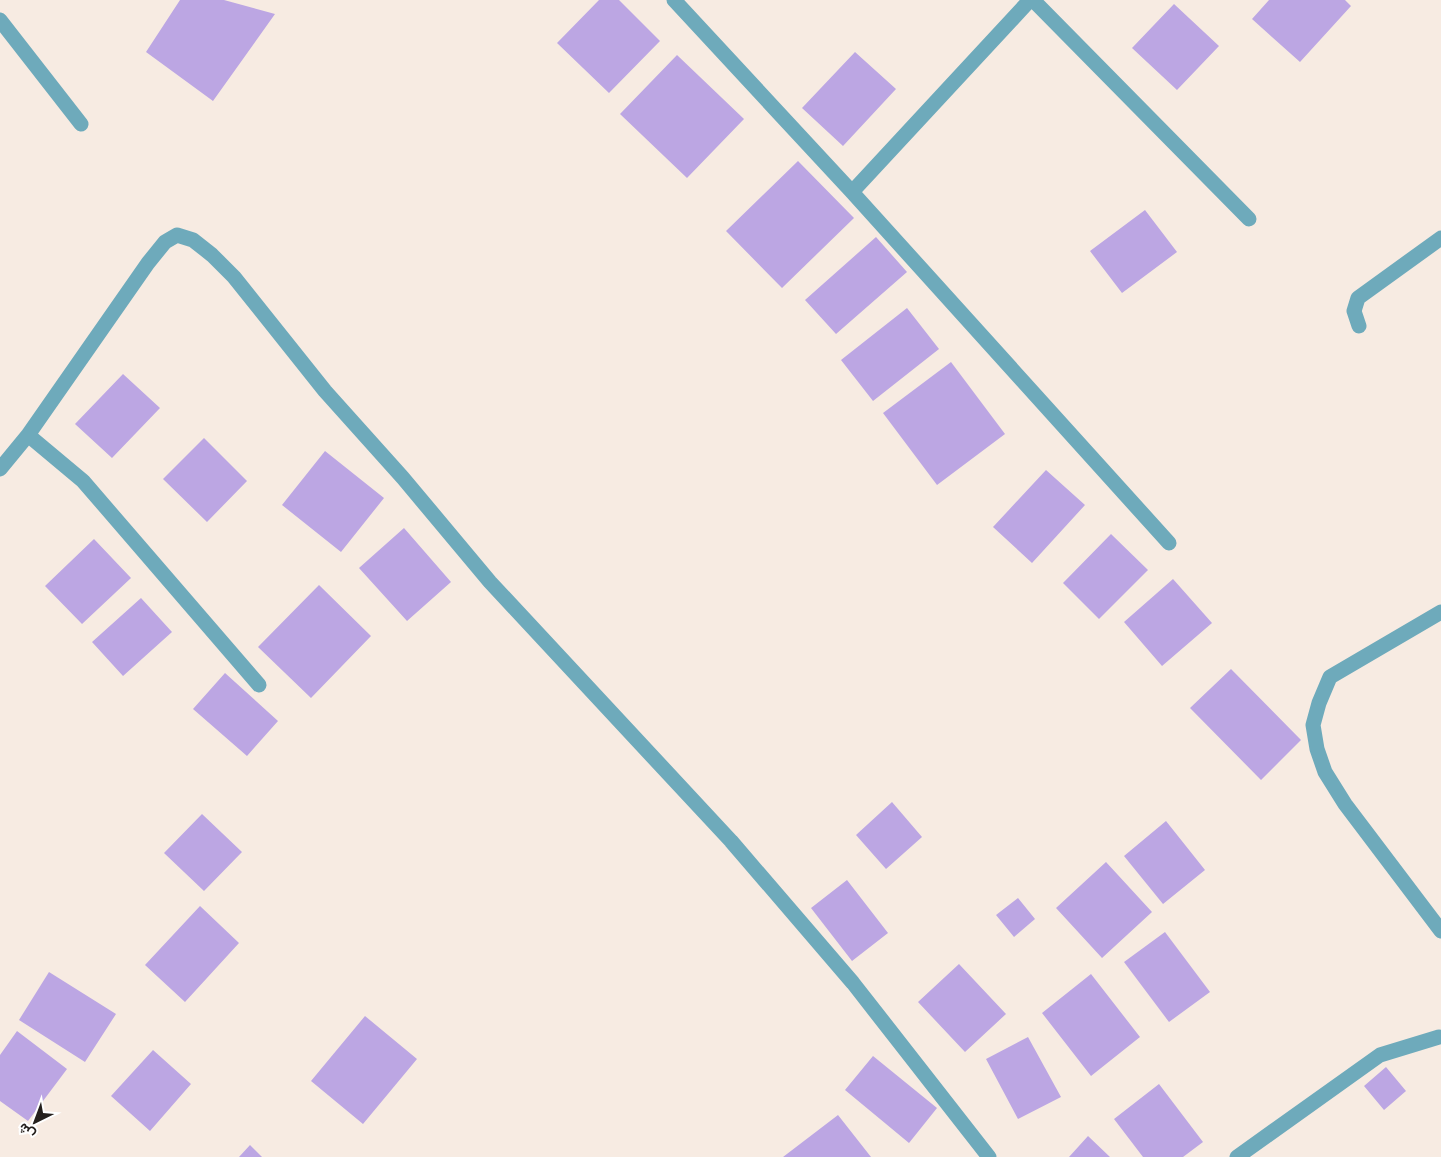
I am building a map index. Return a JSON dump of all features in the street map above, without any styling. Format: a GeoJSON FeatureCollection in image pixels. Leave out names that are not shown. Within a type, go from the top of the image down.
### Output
{"type":"FeatureCollection","features":[{"type":"Feature","properties":{"kind":"street"},"geometry":{"type":"LineString","coordinates":[[674,0],[852,192],[1169,543]]}},
{"type":"Feature","properties":{"kind":"street"},"geometry":{"type":"LineString","coordinates":[[852,192],[1032,0],[1249,219]]}},
{"type":"Feature","properties":{"kind":"street"},"geometry":{"type":"LineString","coordinates":[[0,20],[82,124]]}},
{"type":"Feature","properties":{"kind":"street"},"geometry":{"type":"LineString","coordinates":[[0,470],[28,435],[148,263],[165,242],[177,236],[193,240],[212,255],[234,277],[325,392],[403,478],[490,582],[731,841],[853,983],[988,1157]]}},
{"type":"Feature","properties":{"kind":"street"},"geometry":{"type":"LineString","coordinates":[[1359,326],[1354,311],[1358,298],[1441,238]]}},
{"type":"Feature","properties":{"kind":"street"},"geometry":{"type":"LineString","coordinates":[[28,435],[83,481],[259,685]]}},
{"type":"Feature","properties":{"kind":"street"},"geometry":{"type":"LineString","coordinates":[[1441,612],[1330,677],[1319,703],[1313,725],[1325,772],[1345,804],[1441,931]]}},
{"type":"Feature","properties":{"kind":"street"},"geometry":{"type":"LineString","coordinates":[[1237,1157],[1380,1055],[1440,1038]]}},
{"type":"Feature","properties":{"kind":"building"},"geometry":{"type":"Polygon","coordinates":[[[180,0],[224,0],[275,14],[213,101],[146,52],[180,0]]]}},
{"type":"Feature","properties":{"kind":"building"},"geometry":{"type":"Polygon","coordinates":[[[599,0],[619,0],[660,41],[609,93],[557,43],[599,0]]]}},
{"type":"Feature","properties":{"kind":"building"},"geometry":{"type":"Polygon","coordinates":[[[1269,0],[1345,0],[1351,6],[1300,62],[1252,19],[1269,0]]]}},
{"type":"Feature","properties":{"kind":"building"},"geometry":{"type":"Polygon","coordinates":[[[1174,4],[1219,46],[1177,90],[1132,48],[1174,4]]]}},
{"type":"Feature","properties":{"kind":"building"},"geometry":{"type":"Polygon","coordinates":[[[855,52],[896,89],[843,146],[802,108],[855,52]]]}},
{"type":"Feature","properties":{"kind":"building"},"geometry":{"type":"Polygon","coordinates":[[[677,55],[744,119],[687,178],[620,114],[677,55]]]}},
{"type":"Feature","properties":{"kind":"building"},"geometry":{"type":"Polygon","coordinates":[[[798,161],[854,218],[782,288],[726,231],[798,161]]]}},
{"type":"Feature","properties":{"kind":"building"},"geometry":{"type":"Polygon","coordinates":[[[1145,210],[1177,252],[1122,293],[1090,251],[1145,210]]]}},
{"type":"Feature","properties":{"kind":"building"},"geometry":{"type":"Polygon","coordinates":[[[876,237],[907,272],[836,334],[805,300],[876,237]]]}},
{"type":"Feature","properties":{"kind":"building"},"geometry":{"type":"Polygon","coordinates":[[[907,308],[939,349],[873,401],[841,360],[907,308]]]}},
{"type":"Feature","properties":{"kind":"building"},"geometry":{"type":"Polygon","coordinates":[[[951,362],[1005,434],[937,485],[883,413],[951,362]]]}},
{"type":"Feature","properties":{"kind":"building"},"geometry":{"type":"Polygon","coordinates":[[[123,374],[160,408],[112,458],[75,424],[123,374]]]}},
{"type":"Feature","properties":{"kind":"building"},"geometry":{"type":"Polygon","coordinates":[[[204,438],[247,481],[207,522],[163,479],[204,438]]]}},
{"type":"Feature","properties":{"kind":"building"},"geometry":{"type":"Polygon","coordinates":[[[325,451],[384,498],[341,552],[282,505],[325,451]]]}},
{"type":"Feature","properties":{"kind":"building"},"geometry":{"type":"Polygon","coordinates":[[[1046,470],[1085,505],[1032,563],[993,527],[1046,470]]]}},
{"type":"Feature","properties":{"kind":"building"},"geometry":{"type":"Polygon","coordinates":[[[404,528],[451,582],[407,621],[359,568],[404,528]]]}},
{"type":"Feature","properties":{"kind":"building"},"geometry":{"type":"Polygon","coordinates":[[[1111,534],[1148,570],[1099,619],[1063,583],[1111,534]]]}},
{"type":"Feature","properties":{"kind":"building"},"geometry":{"type":"Polygon","coordinates":[[[94,539],[131,578],[82,624],[45,586],[94,539]]]}},
{"type":"Feature","properties":{"kind":"building"},"geometry":{"type":"Polygon","coordinates":[[[1173,579],[1212,623],[1162,666],[1124,622],[1173,579]]]}},
{"type":"Feature","properties":{"kind":"building"},"geometry":{"type":"Polygon","coordinates":[[[319,585],[371,636],[311,698],[258,647],[319,585]]]}},
{"type":"Feature","properties":{"kind":"building"},"geometry":{"type":"Polygon","coordinates":[[[141,598],[172,632],[123,676],[92,642],[141,598]]]}},
{"type":"Feature","properties":{"kind":"building"},"geometry":{"type":"Polygon","coordinates":[[[1231,669],[1301,740],[1261,780],[1190,708],[1231,669]]]}},
{"type":"Feature","properties":{"kind":"building"},"geometry":{"type":"Polygon","coordinates":[[[225,673],[278,721],[247,756],[193,709],[225,673]]]}},
{"type":"Feature","properties":{"kind":"building"},"geometry":{"type":"Polygon","coordinates":[[[892,802],[922,837],[886,869],[856,835],[892,802]]]}},
{"type":"Feature","properties":{"kind":"building"},"geometry":{"type":"Polygon","coordinates":[[[202,814],[242,852],[204,891],[164,853],[202,814]]]}},
{"type":"Feature","properties":{"kind":"building"},"geometry":{"type":"Polygon","coordinates":[[[1166,821],[1205,870],[1163,904],[1124,856],[1166,821]]]}},
{"type":"Feature","properties":{"kind":"building"},"geometry":{"type":"Polygon","coordinates":[[[1106,862],[1152,912],[1102,958],[1056,908],[1106,862]]]}},
{"type":"Feature","properties":{"kind":"building"},"geometry":{"type":"Polygon","coordinates":[[[847,880],[888,933],[852,961],[811,908],[847,880]]]}},
{"type":"Feature","properties":{"kind":"building"},"geometry":{"type":"Polygon","coordinates":[[[1018,898],[1035,919],[1014,937],[996,915],[1018,898]]]}},
{"type":"Feature","properties":{"kind":"building"},"geometry":{"type":"Polygon","coordinates":[[[200,906],[239,943],[185,1002],[145,965],[200,906]]]}},
{"type":"Feature","properties":{"kind":"building"},"geometry":{"type":"Polygon","coordinates":[[[1165,932],[1210,992],[1169,1022],[1124,962],[1165,932]]]}},
{"type":"Feature","properties":{"kind":"building"},"geometry":{"type":"Polygon","coordinates":[[[959,964],[1006,1014],[965,1052],[918,1002],[959,964]]]}},
{"type":"Feature","properties":{"kind":"building"},"geometry":{"type":"Polygon","coordinates":[[[49,972],[116,1014],[85,1062],[19,1020],[49,972]]]}},
{"type":"Feature","properties":{"kind":"building"},"geometry":{"type":"Polygon","coordinates":[[[1091,974],[1140,1037],[1091,1076],[1042,1013],[1091,974]]]}},
{"type":"Feature","properties":{"kind":"building"},"geometry":{"type":"Polygon","coordinates":[[[365,1016],[417,1059],[363,1124],[311,1081],[365,1016]]]}},
{"type":"Feature","properties":{"kind":"building"},"geometry":{"type":"Polygon","coordinates":[[[17,1031],[67,1069],[28,1121],[0,1101],[0,1055],[17,1031]]]}},
{"type":"Feature","properties":{"kind":"building"},"geometry":{"type":"Polygon","coordinates":[[[1028,1037],[1061,1097],[1018,1119],[986,1059],[1028,1037]]]}},
{"type":"Feature","properties":{"kind":"building"},"geometry":{"type":"Polygon","coordinates":[[[153,1050],[191,1084],[150,1131],[111,1096],[153,1050]]]}},
{"type":"Feature","properties":{"kind":"building"},"geometry":{"type":"Polygon","coordinates":[[[873,1056],[937,1108],[909,1143],[845,1090],[873,1056]]]}},
{"type":"Feature","properties":{"kind":"building"},"geometry":{"type":"Polygon","coordinates":[[[1386,1067],[1406,1091],[1384,1110],[1364,1086],[1386,1067]]]}},
{"type":"Feature","properties":{"kind":"building"},"geometry":{"type":"Polygon","coordinates":[[[1159,1084],[1203,1142],[1183,1157],[1143,1157],[1114,1119],[1159,1084]]]}},
{"type":"Feature","properties":{"kind":"building"},"geometry":{"type":"Polygon","coordinates":[[[838,1115],[871,1157],[783,1157],[838,1115]]]}},
{"type":"Feature","properties":{"kind":"building"},"geometry":{"type":"Polygon","coordinates":[[[1088,1136],[1110,1157],[1069,1157],[1088,1136]]]}},
{"type":"Feature","properties":{"kind":"building"},"geometry":{"type":"Polygon","coordinates":[[[250,1145],[262,1157],[239,1157],[250,1145]]]}}]}
